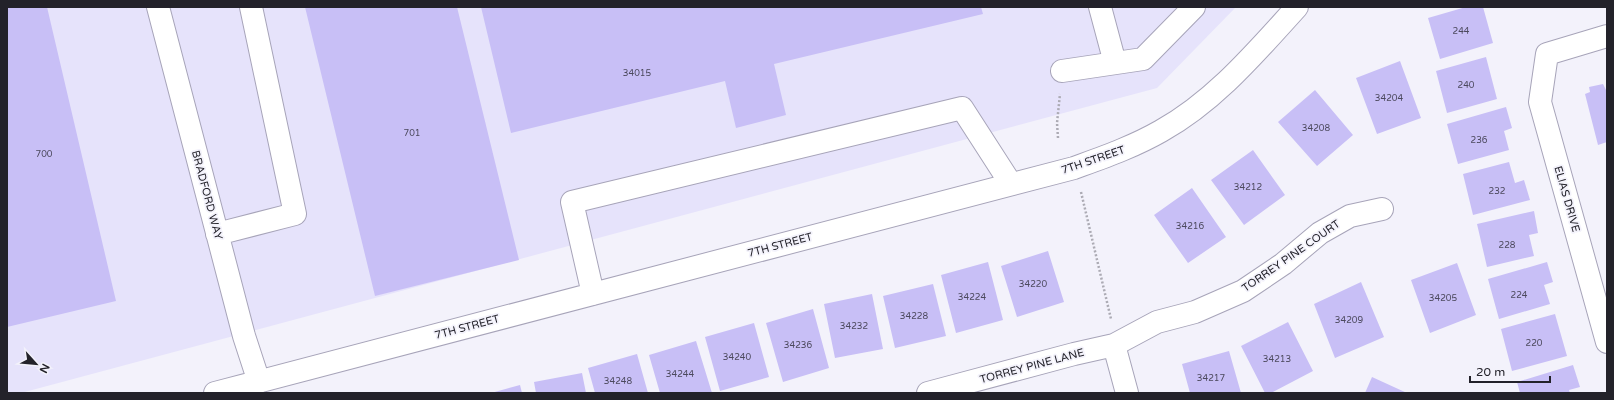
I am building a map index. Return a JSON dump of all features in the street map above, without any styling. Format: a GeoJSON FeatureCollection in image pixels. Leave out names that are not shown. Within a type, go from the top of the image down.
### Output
{"type":"FeatureCollection","features":[{"type":"Feature","properties":{"kind":"street"},"geometry":{"type":"LineString","coordinates":[[217,234],[295,214],[250,7]]}},
{"type":"Feature","properties":{"kind":"street"},"geometry":{"type":"LineString","coordinates":[[1100,7],[1115,63]]}},
{"type":"Feature","properties":{"kind":"street"},"geometry":{"type":"LineString","coordinates":[[1062,71],[1143,59],[1194,7]]}},
{"type":"Feature","properties":{"kind":"street","name":"7TH STREET"},"geometry":{"type":"LineString","coordinates":[[216,393],[1074,168],[1115,154],[1162,131],[1208,98],[1250,58],[1297,7]]}},
{"type":"Feature","properties":{"kind":"street","name":"BRADFORD WAY"},"geometry":{"type":"LineString","coordinates":[[163,8],[217,234],[244,336],[259,382]]}},
{"type":"Feature","properties":{"kind":"street","name":"ELIAS DRIVE"},"geometry":{"type":"LineString","coordinates":[[1607,36],[1548,54],[1540,102],[1599,286],[1607,342]]}},
{"type":"Feature","properties":{"kind":"street"},"geometry":{"type":"LineString","coordinates":[[593,294],[572,202],[962,108],[1011,184]]}},
{"type":"Feature","properties":{"kind":"street","name":"TORREY PINE COURT"},"geometry":{"type":"LineString","coordinates":[[1114,345],[1157,322],[1196,312],[1243,290],[1283,264],[1320,233],[1350,216],[1382,209]]}},
{"type":"Feature","properties":{"kind":"street"},"geometry":{"type":"LineString","coordinates":[[1114,345],[1127,393]]}},
{"type":"Feature","properties":{"kind":"street","name":"TORREY PINE LANE"},"geometry":{"type":"LineString","coordinates":[[928,393],[1074,354],[1114,345]]}},
{"type":"Feature","properties":{"kind":"path"},"geometry":{"type":"LineString","coordinates":[[1057,123],[1058,138]]}},
{"type":"Feature","properties":{"kind":"path"},"geometry":{"type":"LineString","coordinates":[[1074,168],[1110,307],[1114,345]]}},
{"type":"Feature","properties":{"kind":"shaded area"},"geometry":{"type":"Polygon","coordinates":[[[7,7],[1236,7],[1157,88],[21,393],[7,393],[7,7]]]}},
{"type":"Feature","properties":{"kind":"building"},"geometry":{"type":"Polygon","coordinates":[[[7,7],[47,7],[116,301],[7,327],[7,7]]]}},
{"type":"Feature","properties":{"kind":"building"},"geometry":{"type":"Polygon","coordinates":[[[305,7],[457,7],[519,260],[375,296],[305,7]]]}},
{"type":"Feature","properties":{"kind":"building"},"geometry":{"type":"Polygon","coordinates":[[[481,7],[981,7],[983,14],[774,64],[786,115],[736,128],[725,81],[511,133],[481,7]]]}},
{"type":"Feature","properties":{"kind":"building"},"geometry":{"type":"Polygon","coordinates":[[[1466,7],[1483,7],[1493,43],[1440,59],[1428,18],[1466,7]]]}},
{"type":"Feature","properties":{"kind":"building"},"geometry":{"type":"Polygon","coordinates":[[[1486,57],[1497,99],[1447,113],[1436,71],[1486,57]]]}},
{"type":"Feature","properties":{"kind":"building"},"geometry":{"type":"Polygon","coordinates":[[[1400,61],[1421,118],[1377,134],[1356,78],[1400,61]]]}},
{"type":"Feature","properties":{"kind":"building"},"geometry":{"type":"Polygon","coordinates":[[[1603,84],[1607,92],[1607,142],[1598,145],[1585,94],[1590,92],[1589,87],[1603,84]]]}},
{"type":"Feature","properties":{"kind":"building"},"geometry":{"type":"Polygon","coordinates":[[[1315,90],[1353,135],[1317,166],[1278,122],[1315,90]]]}},
{"type":"Feature","properties":{"kind":"building"},"geometry":{"type":"Polygon","coordinates":[[[1506,107],[1512,128],[1504,131],[1509,150],[1458,164],[1447,124],[1506,107]]]}},
{"type":"Feature","properties":{"kind":"building"},"geometry":{"type":"Polygon","coordinates":[[[1253,150],[1285,195],[1244,225],[1211,180],[1253,150]]]}},
{"type":"Feature","properties":{"kind":"building"},"geometry":{"type":"Polygon","coordinates":[[[1509,162],[1515,183],[1524,180],[1530,200],[1473,215],[1463,174],[1509,162]]]}},
{"type":"Feature","properties":{"kind":"building"},"geometry":{"type":"Polygon","coordinates":[[[1192,188],[1226,237],[1188,263],[1154,215],[1192,188]]]}},
{"type":"Feature","properties":{"kind":"building"},"geometry":{"type":"Polygon","coordinates":[[[1534,211],[1538,233],[1529,235],[1534,256],[1487,267],[1477,224],[1534,211]]]}},
{"type":"Feature","properties":{"kind":"building"},"geometry":{"type":"Polygon","coordinates":[[[1048,251],[1064,302],[1017,317],[1001,266],[1048,251]]]}},
{"type":"Feature","properties":{"kind":"building"},"geometry":{"type":"Polygon","coordinates":[[[988,262],[1003,320],[956,333],[941,275],[988,262]]]}},
{"type":"Feature","properties":{"kind":"building"},"geometry":{"type":"Polygon","coordinates":[[[1547,262],[1553,282],[1544,285],[1550,304],[1499,319],[1488,279],[1547,262]]]}},
{"type":"Feature","properties":{"kind":"building"},"geometry":{"type":"Polygon","coordinates":[[[1457,263],[1476,315],[1430,333],[1411,280],[1457,263]]]}},
{"type":"Feature","properties":{"kind":"building"},"geometry":{"type":"Polygon","coordinates":[[[1361,282],[1384,337],[1335,358],[1314,304],[1361,282]]]}},
{"type":"Feature","properties":{"kind":"building"},"geometry":{"type":"Polygon","coordinates":[[[933,284],[946,336],[895,348],[883,296],[933,284]]]}},
{"type":"Feature","properties":{"kind":"building"},"geometry":{"type":"Polygon","coordinates":[[[872,294],[883,349],[835,358],[824,304],[872,294]]]}},
{"type":"Feature","properties":{"kind":"building"},"geometry":{"type":"Polygon","coordinates":[[[813,309],[829,368],[783,382],[766,323],[813,309]]]}},
{"type":"Feature","properties":{"kind":"building"},"geometry":{"type":"Polygon","coordinates":[[[1555,314],[1567,356],[1512,371],[1501,329],[1555,314]]]}},
{"type":"Feature","properties":{"kind":"building"},"geometry":{"type":"Polygon","coordinates":[[[1288,322],[1313,371],[1271,393],[1265,393],[1241,346],[1288,322]]]}},
{"type":"Feature","properties":{"kind":"building"},"geometry":{"type":"Polygon","coordinates":[[[754,323],[769,377],[720,391],[705,337],[754,323]]]}},
{"type":"Feature","properties":{"kind":"building"},"geometry":{"type":"Polygon","coordinates":[[[696,341],[712,393],[660,393],[649,355],[696,341]]]}},
{"type":"Feature","properties":{"kind":"building"},"geometry":{"type":"Polygon","coordinates":[[[1229,351],[1241,393],[1190,393],[1182,364],[1229,351]]]}},
{"type":"Feature","properties":{"kind":"building"},"geometry":{"type":"Polygon","coordinates":[[[637,354],[648,393],[595,393],[588,368],[637,354]]]}},
{"type":"Feature","properties":{"kind":"building"},"geometry":{"type":"Polygon","coordinates":[[[1573,365],[1580,387],[1569,390],[1570,393],[1520,393],[1517,382],[1573,365]]]}},
{"type":"Feature","properties":{"kind":"building"},"geometry":{"type":"Polygon","coordinates":[[[582,373],[586,393],[536,393],[534,382],[582,373]]]}},
{"type":"Feature","properties":{"kind":"building"},"geometry":{"type":"Polygon","coordinates":[[[1372,377],[1407,393],[1365,393],[1372,377]]]}},
{"type":"Feature","properties":{"kind":"building"},"geometry":{"type":"Polygon","coordinates":[[[520,385],[522,393],[491,393],[520,385]]]}}]}
